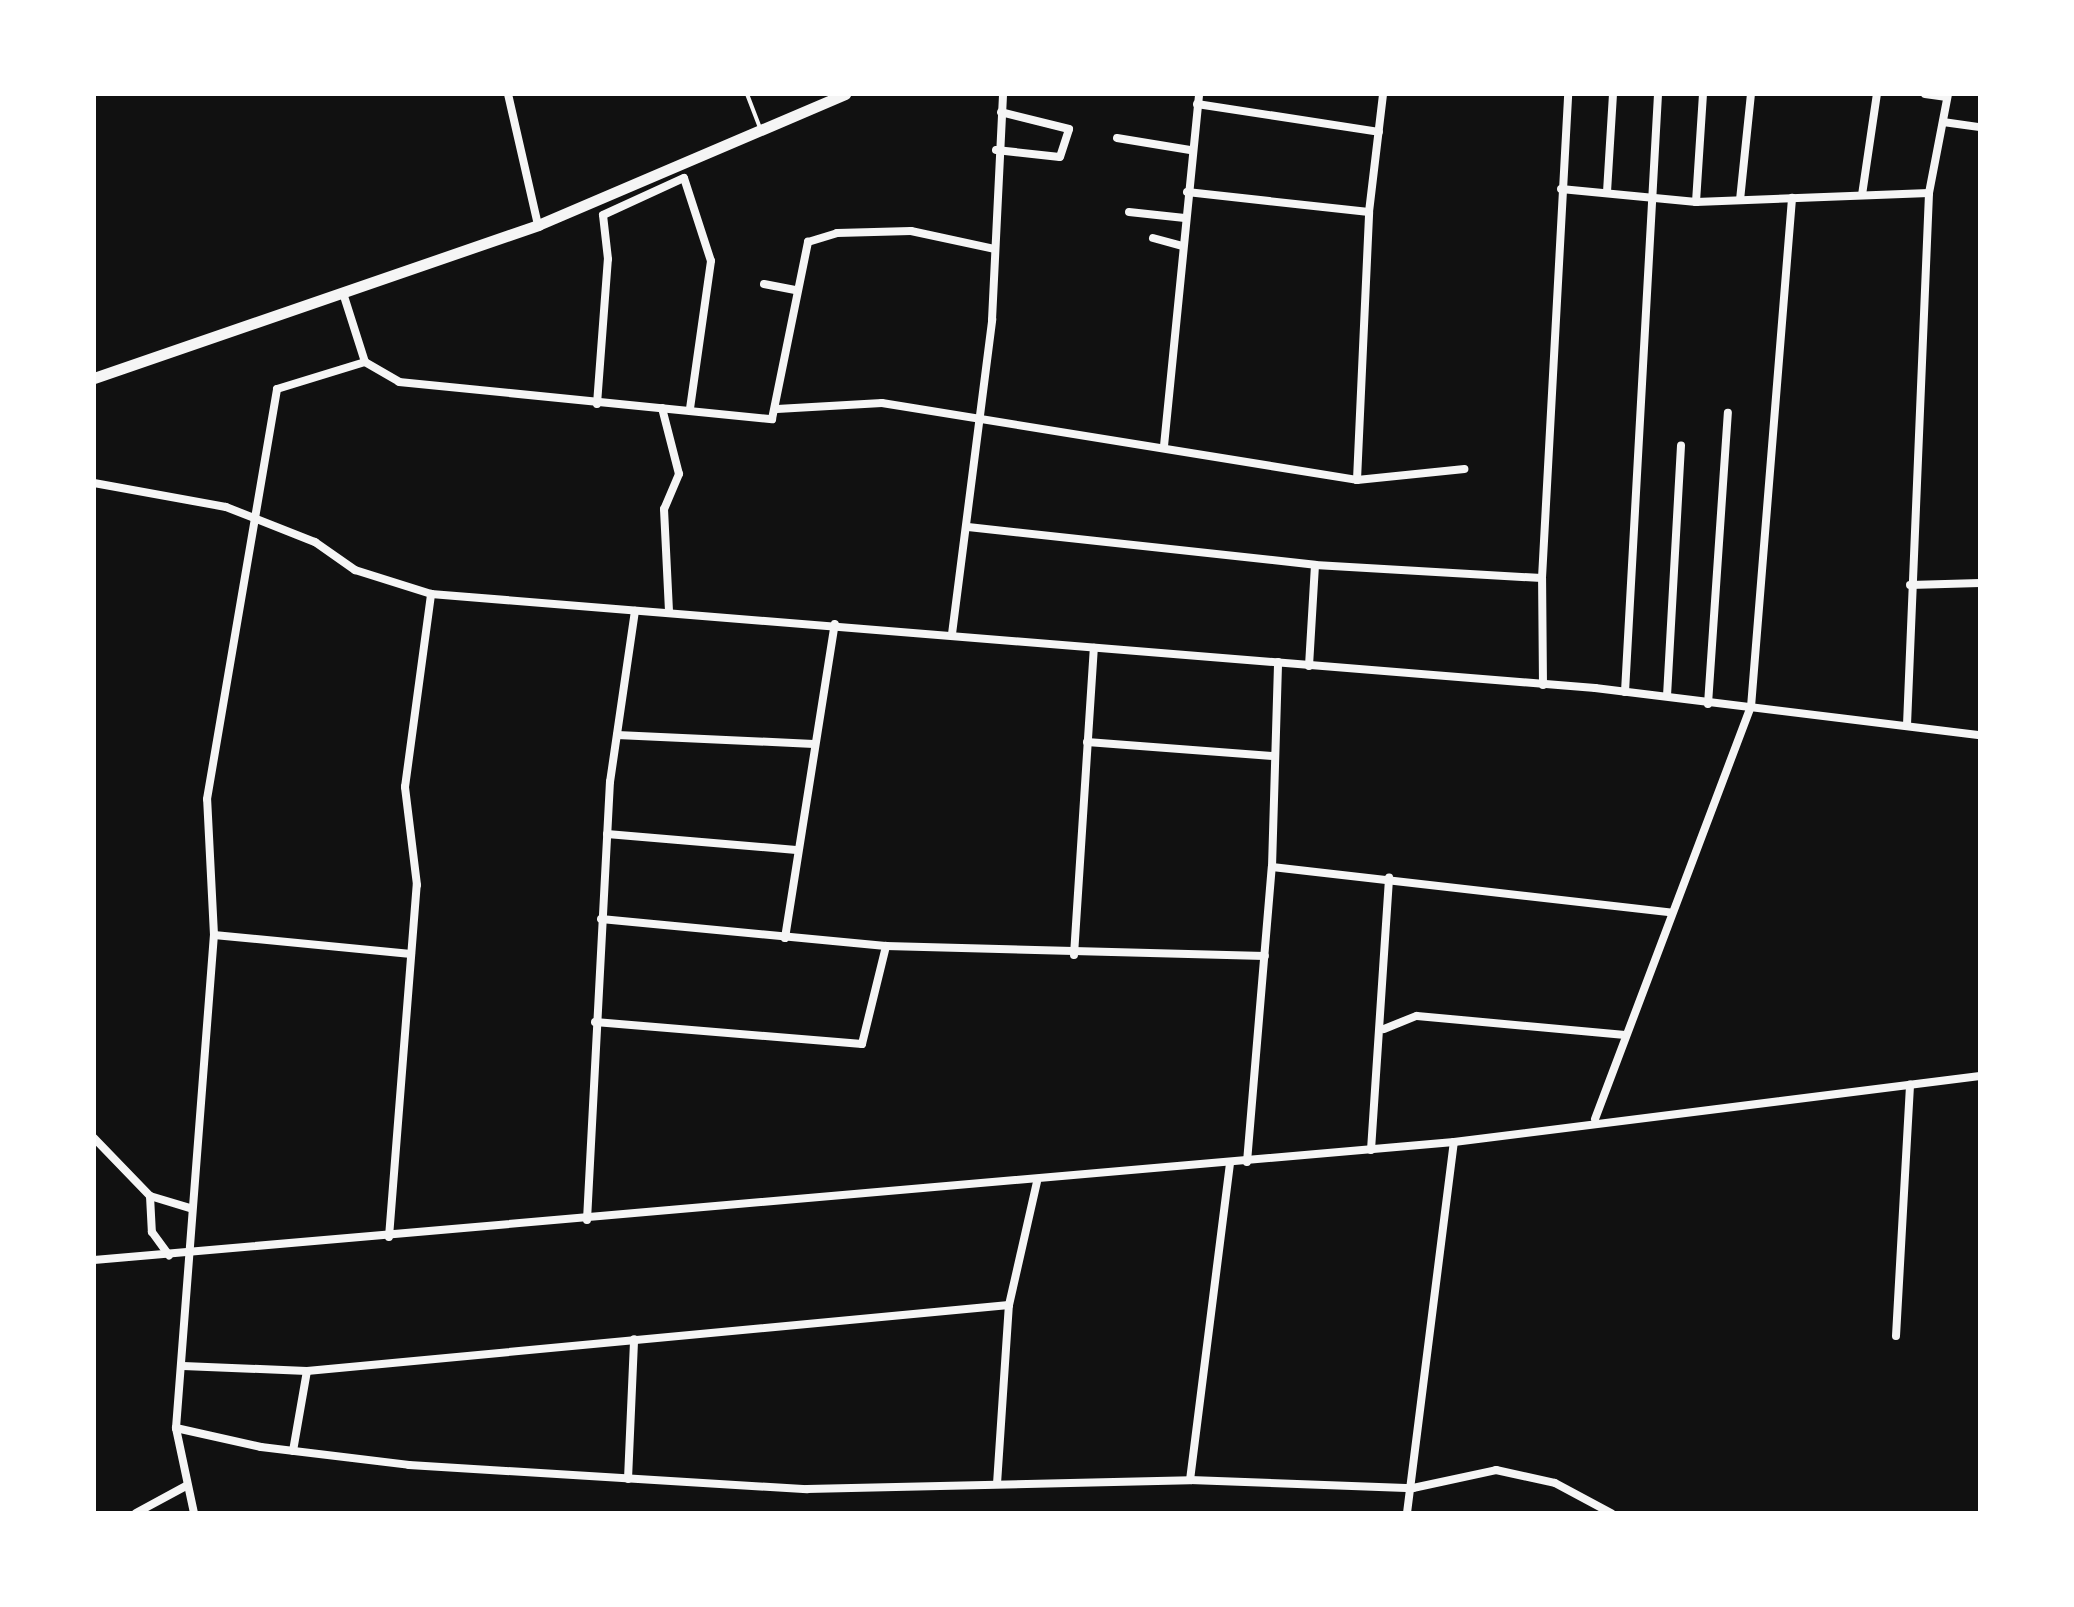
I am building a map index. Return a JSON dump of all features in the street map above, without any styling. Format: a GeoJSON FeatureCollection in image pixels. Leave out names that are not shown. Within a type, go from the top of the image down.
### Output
{"type":"FeatureCollection","features":[{"type":"Feature","properties":{"kind":"street"},"geometry":{"type":"LineString","coordinates":[[508,94],[538,225]]}},
{"type":"Feature","properties":{"kind":"street"},"geometry":{"type":"LineString","coordinates":[[94,378],[538,225],[845,94]]}},
{"type":"Feature","properties":{"kind":"street"},"geometry":{"type":"LineString","coordinates":[[952,634],[982,425],[994,249],[996,150],[1003,94]]}},
{"type":"Feature","properties":{"kind":"street"},"geometry":{"type":"LineString","coordinates":[[1164,446],[1190,150],[1199,94]]}},
{"type":"Feature","properties":{"kind":"street"},"geometry":{"type":"LineString","coordinates":[[1357,480],[1369,212],[1383,94]]}},
{"type":"Feature","properties":{"kind":"street"},"geometry":{"type":"LineString","coordinates":[[1543,685],[1542,578],[1568,94]]}},
{"type":"Feature","properties":{"kind":"street"},"geometry":{"type":"LineString","coordinates":[[1607,192],[1613,94]]}},
{"type":"Feature","properties":{"kind":"street"},"geometry":{"type":"LineString","coordinates":[[1625,692],[1648,198],[1658,94]]}},
{"type":"Feature","properties":{"kind":"street"},"geometry":{"type":"LineString","coordinates":[[1696,202],[1703,94]]}},
{"type":"Feature","properties":{"kind":"street"},"geometry":{"type":"LineString","coordinates":[[1740,200],[1751,94]]}},
{"type":"Feature","properties":{"kind":"street"},"geometry":{"type":"LineString","coordinates":[[1862,195],[1877,94]]}},
{"type":"Feature","properties":{"kind":"street"},"geometry":{"type":"LineString","coordinates":[[1907,725],[1910,585],[1929,193],[1948,95],[1925,94]]}},
{"type":"Feature","properties":{"kind":"street"},"geometry":{"type":"LineString","coordinates":[[1197,104],[1379,132]]}},
{"type":"Feature","properties":{"kind":"street"},"geometry":{"type":"LineString","coordinates":[[996,150],[1060,157],[1069,129],[1001,112]]}},
{"type":"Feature","properties":{"kind":"street"},"geometry":{"type":"LineString","coordinates":[[1943,122],[1980,127]]}},
{"type":"Feature","properties":{"kind":"street"},"geometry":{"type":"LineString","coordinates":[[1117,138],[1190,150]]}},
{"type":"Feature","properties":{"kind":"street"},"geometry":{"type":"LineString","coordinates":[[597,404],[608,259],[603,215],[684,178],[711,261],[690,409]]}},
{"type":"Feature","properties":{"kind":"street"},"geometry":{"type":"LineString","coordinates":[[1561,189],[1696,202],[1929,193]]}},
{"type":"Feature","properties":{"kind":"street"},"geometry":{"type":"LineString","coordinates":[[1187,192],[1369,212]]}},
{"type":"Feature","properties":{"kind":"street"},"geometry":{"type":"LineString","coordinates":[[1595,1119],[1670,912],[1751,707],[1792,198]]}},
{"type":"Feature","properties":{"kind":"street"},"geometry":{"type":"LineString","coordinates":[[1129,212],[1185,218]]}},
{"type":"Feature","properties":{"kind":"street"},"geometry":{"type":"LineString","coordinates":[[343,293],[365,362],[399,382],[772,419],[777,409],[796,290],[808,242],[837,233],[911,231],[994,249]]}},
{"type":"Feature","properties":{"kind":"street"},"geometry":{"type":"LineString","coordinates":[[1153,238],[1182,246]]}},
{"type":"Feature","properties":{"kind":"street"},"geometry":{"type":"LineString","coordinates":[[764,284],[796,290]]}},
{"type":"Feature","properties":{"kind":"street"},"geometry":{"type":"LineString","coordinates":[[194,1513],[176,1428],[183,1366],[190,1208],[214,935],[207,799],[250,516],[277,389],[365,362]]}},
{"type":"Feature","properties":{"kind":"street"},"geometry":{"type":"LineString","coordinates":[[777,409],[882,403],[982,425],[1164,446],[1357,480],[1464,469]]}},
{"type":"Feature","properties":{"kind":"street"},"geometry":{"type":"LineString","coordinates":[[662,408],[679,474],[664,509],[669,613]]}},
{"type":"Feature","properties":{"kind":"street"},"geometry":{"type":"LineString","coordinates":[[1708,704],[1728,413]]}},
{"type":"Feature","properties":{"kind":"street"},"geometry":{"type":"LineString","coordinates":[[1667,696],[1681,445]]}},
{"type":"Feature","properties":{"kind":"street"},"geometry":{"type":"LineString","coordinates":[[94,483],[187,497],[250,516],[315,542],[355,570],[431,594],[835,624],[1625,692],[1980,735]]}},
{"type":"Feature","properties":{"kind":"street"},"geometry":{"type":"LineString","coordinates":[[968,527],[1315,565],[1542,578]]}},
{"type":"Feature","properties":{"kind":"street"},"geometry":{"type":"LineString","coordinates":[[1309,666],[1315,565]]}},
{"type":"Feature","properties":{"kind":"street"},"geometry":{"type":"LineString","coordinates":[[1910,585],[1980,583]]}},
{"type":"Feature","properties":{"kind":"street"},"geometry":{"type":"LineString","coordinates":[[389,1237],[417,885],[405,787],[431,594]]}},
{"type":"Feature","properties":{"kind":"street"},"geometry":{"type":"LineString","coordinates":[[587,1220],[607,834],[617,735],[635,611]]}},
{"type":"Feature","properties":{"kind":"street"},"geometry":{"type":"LineString","coordinates":[[785,938],[796,850],[835,624]]}},
{"type":"Feature","properties":{"kind":"street"},"geometry":{"type":"LineString","coordinates":[[1074,955],[1094,648]]}},
{"type":"Feature","properties":{"kind":"street"},"geometry":{"type":"LineString","coordinates":[[1247,1162],[1272,867],[1278,662]]}},
{"type":"Feature","properties":{"kind":"street"},"geometry":{"type":"LineString","coordinates":[[617,735],[814,744]]}},
{"type":"Feature","properties":{"kind":"street"},"geometry":{"type":"LineString","coordinates":[[1087,742],[1274,756]]}},
{"type":"Feature","properties":{"kind":"street"},"geometry":{"type":"LineString","coordinates":[[607,834],[796,850]]}},
{"type":"Feature","properties":{"kind":"street"},"geometry":{"type":"LineString","coordinates":[[1272,867],[1670,912]]}},
{"type":"Feature","properties":{"kind":"street"},"geometry":{"type":"LineString","coordinates":[[1371,1150],[1384,1029],[1389,878]]}},
{"type":"Feature","properties":{"kind":"street"},"geometry":{"type":"LineString","coordinates":[[601,919],[886,946],[1074,955],[1265,956]]}},
{"type":"Feature","properties":{"kind":"street"},"geometry":{"type":"LineString","coordinates":[[214,935],[411,954]]}},
{"type":"Feature","properties":{"kind":"street"},"geometry":{"type":"LineString","coordinates":[[595,1022],[862,1044],[886,946]]}},
{"type":"Feature","properties":{"kind":"street"},"geometry":{"type":"LineString","coordinates":[[1384,1029],[1417,1016],[1625,1035]]}},
{"type":"Feature","properties":{"kind":"street"},"geometry":{"type":"LineString","coordinates":[[94,1260],[1037,1182],[1454,1142],[1595,1119],[1980,1076]]}},
{"type":"Feature","properties":{"kind":"street"},"geometry":{"type":"LineString","coordinates":[[1896,1336],[1904,1294],[1910,1084]]}},
{"type":"Feature","properties":{"kind":"street"},"geometry":{"type":"LineString","coordinates":[[94,1138],[150,1196],[190,1208]]}},
{"type":"Feature","properties":{"kind":"street"},"geometry":{"type":"LineString","coordinates":[[1407,1513],[1413,1488],[1454,1142]]}},
{"type":"Feature","properties":{"kind":"street"},"geometry":{"type":"LineString","coordinates":[[1190,1480],[1230,1163]]}},
{"type":"Feature","properties":{"kind":"street"},"geometry":{"type":"LineString","coordinates":[[997,1484],[1009,1305],[1037,1182]]}},
{"type":"Feature","properties":{"kind":"street"},"geometry":{"type":"LineString","coordinates":[[150,1196],[152,1232],[169,1255]]}},
{"type":"Feature","properties":{"kind":"street"},"geometry":{"type":"LineString","coordinates":[[183,1366],[307,1371],[1009,1305]]}},
{"type":"Feature","properties":{"kind":"street"},"geometry":{"type":"LineString","coordinates":[[628,1479],[634,1339]]}},
{"type":"Feature","properties":{"kind":"street"},"geometry":{"type":"LineString","coordinates":[[293,1451],[307,1371]]}},
{"type":"Feature","properties":{"kind":"street"},"geometry":{"type":"LineString","coordinates":[[176,1428],[293,1451],[628,1479],[807,1489],[1190,1480],[1413,1488],[1496,1470],[1555,1483],[1611,1513]]}},
{"type":"Feature","properties":{"kind":"street"},"geometry":{"type":"LineString","coordinates":[[136,1513],[186,1486]]}},
{"type":"Feature","properties":{"kind":"lane"},"geometry":{"type":"LineString","coordinates":[[747,94],[761,130]]}}]}
